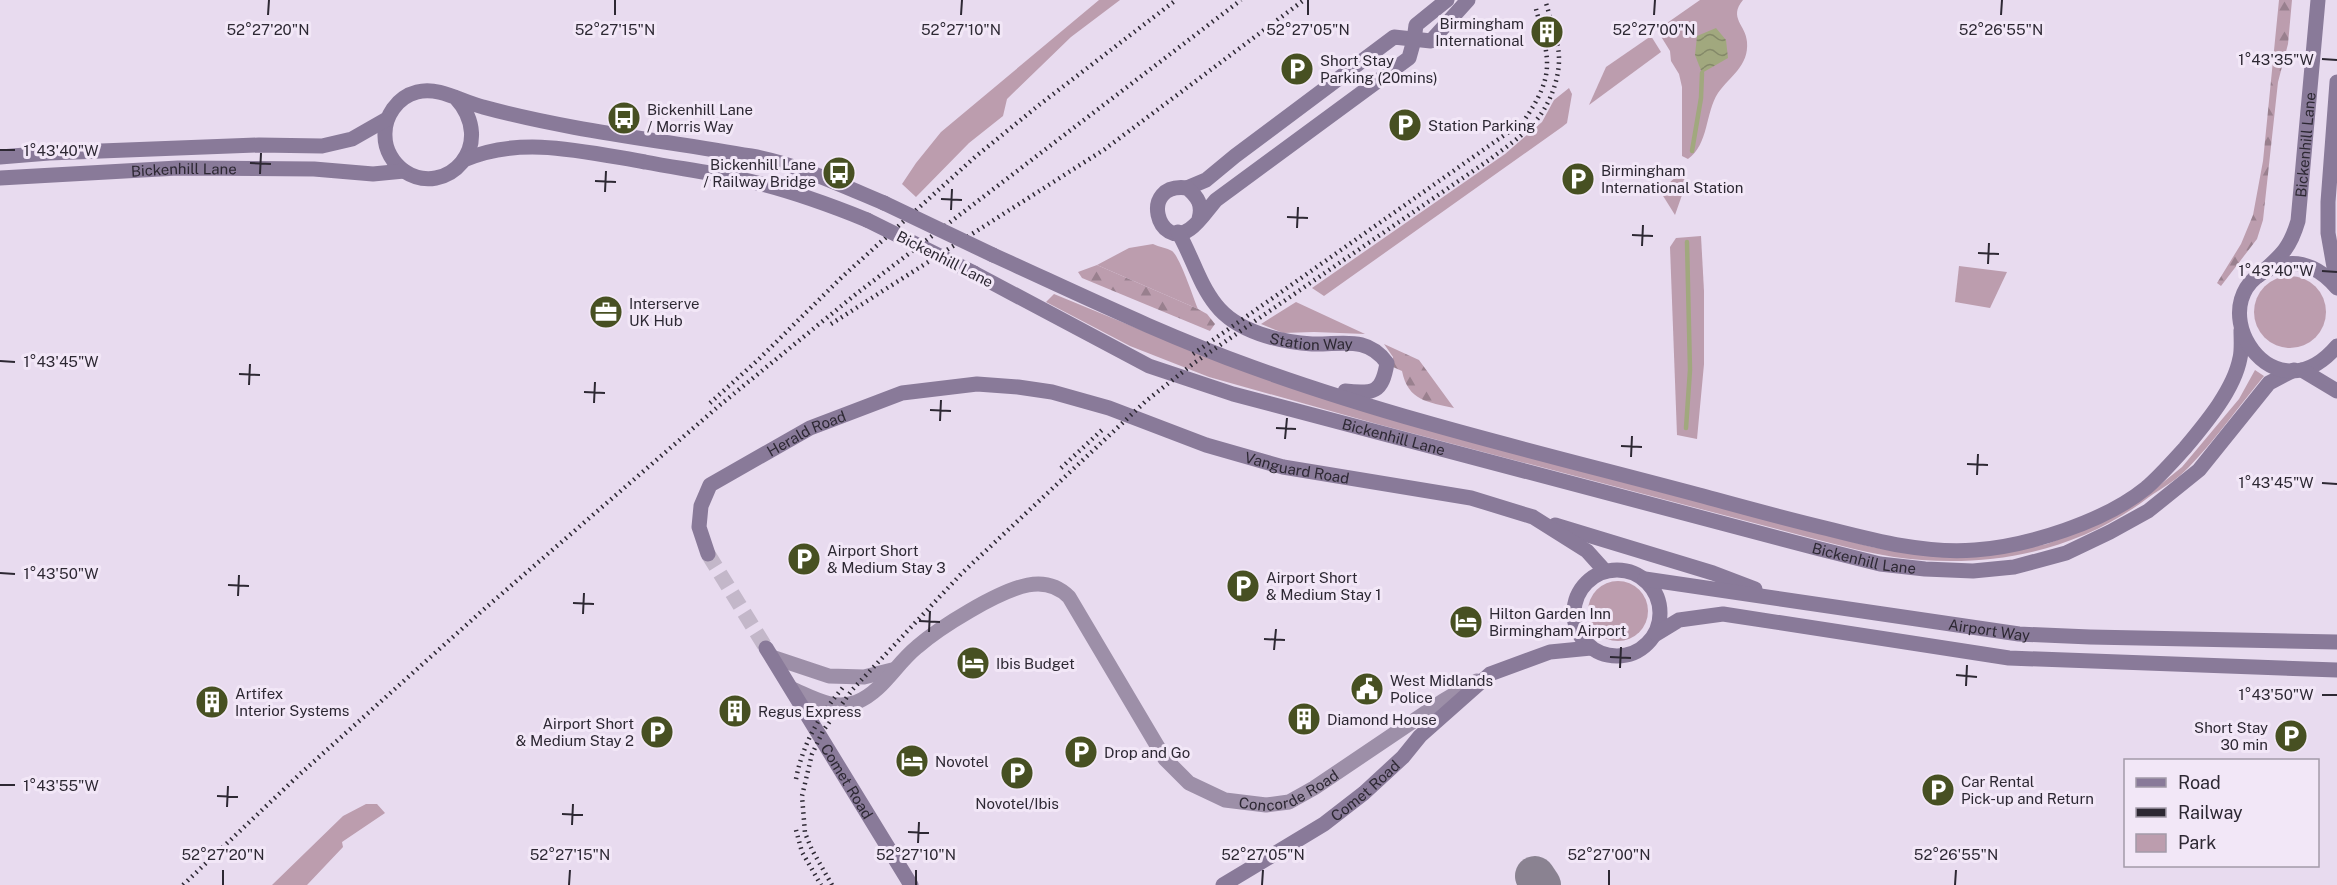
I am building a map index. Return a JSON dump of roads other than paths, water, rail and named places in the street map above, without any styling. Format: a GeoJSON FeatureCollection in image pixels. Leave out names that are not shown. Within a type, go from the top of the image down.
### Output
{"type":"FeatureCollection","features":[{"type":"Feature","properties":{"kind":"main road"},"geometry":{"type":"LineString","coordinates":[[1447,0],[1416,25],[1414,40],[1409,57],[1216,200],[1190,229],[1178,232],[1163,227],[1158,218],[1158,202],[1170,189],[1187,188],[1206,180],[1394,37],[1414,40],[1431,41],[1468,0]]}},
{"type":"Feature","properties":{"kind":"main road","name":"Bickenhill Lane"},"geometry":{"type":"LineString","coordinates":[[455,97],[480,106],[558,125],[754,157],[830,180],[1180,339],[1304,385],[1432,425],[1873,541],[1923,549],[1973,550],[2013,544],[2079,525],[2145,488],[2173,462],[2214,412],[2234,377],[2241,357],[2239,315],[2248,287],[2292,241],[2298,221],[2318,0]]}},
{"type":"Feature","properties":{"kind":"main road","name":"Bickenhill Lane"},"geometry":{"type":"LineString","coordinates":[[2337,82],[2328,202],[2328,232],[2337,286]]}},
{"type":"Feature","properties":{"kind":"main road"},"geometry":{"type":"LineString","coordinates":[[416,92],[442,93],[455,97],[462,105],[472,123],[472,144],[460,165],[433,177],[421,177],[404,171],[392,159],[385,136],[387,119],[402,100],[416,92]]}},
{"type":"Feature","properties":{"kind":"main road","name":"Bickenhill Lane"},"geometry":{"type":"LineString","coordinates":[[0,157],[236,146],[322,146],[352,139],[387,119]]}},
{"type":"Feature","properties":{"kind":"main road","name":"Bickenhill Lane"},"geometry":{"type":"LineString","coordinates":[[460,165],[499,148],[528,146],[563,149],[739,178],[820,201],[867,220],[974,273],[1149,366],[1233,394],[1820,549],[1880,564],[1925,569],[1973,571],[2014,567],[2066,553],[2110,532],[2148,511],[2199,470],[2269,383],[2321,362],[2337,346]]}},
{"type":"Feature","properties":{"kind":"main road","name":"Bickenhill Lane"},"geometry":{"type":"LineString","coordinates":[[0,178],[178,168],[314,170],[373,174],[404,171]]}},
{"type":"Feature","properties":{"kind":"main road"},"geometry":{"type":"LineString","coordinates":[[1187,188],[1196,195],[1200,204],[1199,219]]}},
{"type":"Feature","properties":{"kind":"main road","name":"Station Way"},"geometry":{"type":"LineString","coordinates":[[1178,232],[1189,251],[1198,276],[1217,306],[1244,327],[1275,339],[1312,344],[1364,345],[1379,352],[1387,363],[1384,382],[1377,389],[1367,393],[1304,385]]}},
{"type":"Feature","properties":{"kind":"main road"},"geometry":{"type":"LineString","coordinates":[[2258,276],[2271,268],[2286,264],[2301,264],[2322,273],[2337,286]]}},
{"type":"Feature","properties":{"kind":"main road"},"geometry":{"type":"LineString","coordinates":[[2241,330],[2246,344],[2266,363],[2279,369],[2297,370],[2337,391]]}},
{"type":"Feature","properties":{"kind":"main road","name":"Vanguard Road"},"geometry":{"type":"LineString","coordinates":[[977,384],[1052,392],[1109,408],[1206,445],[1283,467],[1471,498],[1533,517],[1587,550],[1605,571]]}},
{"type":"Feature","properties":{"kind":"main road","name":"Herald Road"},"geometry":{"type":"LineString","coordinates":[[708,554],[699,527],[701,506],[710,485],[810,428],[902,393],[977,384]]}},
{"type":"Feature","properties":{"kind":"main road"},"geometry":{"type":"LineString","coordinates":[[1533,517],[1713,573],[1781,600]]}},
{"type":"Feature","properties":{"kind":"main road"},"geometry":{"type":"LineString","coordinates":[[1621,569],[1636,573],[1645,579],[1657,594],[1661,612],[1656,634],[1648,645],[1631,655],[1614,657],[1603,655],[1591,648],[1580,636],[1574,620],[1575,600],[1585,583],[1605,571],[1621,569]]}},
{"type":"Feature","properties":{"kind":"main road","name":"Airport Way"},"geometry":{"type":"LineString","coordinates":[[1645,579],[2019,634],[2337,642]]}},
{"type":"Feature","properties":{"kind":"main road","name":"Airport Way"},"geometry":{"type":"LineString","coordinates":[[1656,634],[1679,620],[1723,614],[2009,658],[2337,670]]}},
{"type":"Feature","properties":{"kind":"main road","name":"Concorde Road"},"geometry":{"type":"LineString","coordinates":[[1490,674],[1550,652],[1591,648]]}},
{"type":"Feature","properties":{"kind":"main road","name":"Comet Road"},"geometry":{"type":"LineString","coordinates":[[769,652],[910,885]]}},
{"type":"Feature","properties":{"kind":"main road","name":"Comet Road"},"geometry":{"type":"LineString","coordinates":[[1223,885],[1324,824],[1364,793],[1403,757],[1420,736],[1490,674]]}},
{"type":"Feature","properties":{"kind":"street","name":"Concorde Road"},"geometry":{"type":"LineString","coordinates":[[892,670],[924,641],[1001,594],[1030,585],[1049,585],[1062,590],[1091,633],[1165,759],[1189,783],[1225,800],[1266,805],[1289,802],[1314,788],[1443,701],[1490,674]]}},
{"type":"Feature","properties":{"kind":"street"},"geometry":{"type":"LineString","coordinates":[[769,652],[829,676],[864,677],[892,670]]}},
{"type":"Feature","properties":{"kind":"street"},"geometry":{"type":"LineString","coordinates":[[792,689],[828,705],[855,702],[879,689],[892,670]]}},
{"type":"Feature","properties":{"kind":"water"},"geometry":{"type":"Polygon","coordinates":[[[1716,28],[1726,40],[1728,58],[1702,73],[1695,55],[1697,36],[1716,28]]]}},
{"type":"Feature","properties":{"kind":"waterway"},"geometry":{"type":"LineString","coordinates":[[1692,151],[1701,98],[1702,73]]}},
{"type":"Feature","properties":{"kind":"waterway"},"geometry":{"type":"LineString","coordinates":[[1686,428],[1690,370],[1687,242]]}},
{"type":"Feature","properties":{"kind":"tunnel"},"geometry":{"type":"LineString","coordinates":[[708,554],[766,648]]}},
{"type":"Feature","properties":{"kind":"railway"},"geometry":{"type":"LineString","coordinates":[[710,403],[759,359],[842,277],[975,157],[1176,0]]}},
{"type":"Feature","properties":{"kind":"railway"},"geometry":{"type":"LineString","coordinates":[[183,885],[300,774],[483,610],[720,405],[856,294],[1241,0]]}},
{"type":"Feature","properties":{"kind":"railway"},"geometry":{"type":"LineString","coordinates":[[831,324],[1105,149],[1304,0]]}},
{"type":"Feature","properties":{"kind":"railway"},"geometry":{"type":"LineString","coordinates":[[832,885],[805,833],[802,796],[812,754],[823,731],[852,690],[962,573],[1146,401],[1194,363],[1489,160],[1529,128],[1543,112],[1548,102],[1558,69],[1558,48],[1546,3]]}},
{"type":"Feature","properties":{"kind":"railway"},"geometry":{"type":"LineString","coordinates":[[1193,354],[1523,122],[1541,91],[1547,66],[1544,40],[1535,5]]}},
{"type":"Feature","properties":{"kind":"railway"},"geometry":{"type":"LineString","coordinates":[[1061,468],[1103,429]]}},
{"type":"Feature","properties":{"kind":"railway"},"geometry":{"type":"LineString","coordinates":[[796,779],[808,740],[828,706],[845,685]]}},
{"type":"Feature","properties":{"kind":"railway"},"geometry":{"type":"LineString","coordinates":[[796,830],[802,852],[821,885]]}},
{"type":"Feature","properties":{"kind":"place","name":"Birmingham International"},"geometry":{"type":"Point","coordinates":[1547,32]}},
{"type":"Feature","properties":{"kind":"place","name":"Short Stay Parking (20mins)"},"geometry":{"type":"Point","coordinates":[1297,69]}},
{"type":"Feature","properties":{"kind":"place","name":"Bickenhill Lane / Morris Way"},"geometry":{"type":"Point","coordinates":[624,118]}},
{"type":"Feature","properties":{"kind":"place","name":"Station Parking"},"geometry":{"type":"Point","coordinates":[1405,125]}},
{"type":"Feature","properties":{"kind":"place","name":"Bickenhill Lane / Railway Bridge"},"geometry":{"type":"Point","coordinates":[839,173]}},
{"type":"Feature","properties":{"kind":"place","name":"Birmingham International Station"},"geometry":{"type":"Point","coordinates":[1578,179]}},
{"type":"Feature","properties":{"kind":"place","name":"Interserve UK Hub"},"geometry":{"type":"Point","coordinates":[606,312]}},
{"type":"Feature","properties":{"kind":"place","name":"Airport Short & Medium Stay 3"},"geometry":{"type":"Point","coordinates":[804,559]}},
{"type":"Feature","properties":{"kind":"place","name":"Airport Short & Medium Stay 1"},"geometry":{"type":"Point","coordinates":[1243,586]}},
{"type":"Feature","properties":{"kind":"place","name":"Hilton Garden Inn Birmingham Airport"},"geometry":{"type":"Point","coordinates":[1466,622]}},
{"type":"Feature","properties":{"kind":"place","name":"Ibis Budget"},"geometry":{"type":"Point","coordinates":[973,663]}},
{"type":"Feature","properties":{"kind":"place","name":"West Midlands Police"},"geometry":{"type":"Point","coordinates":[1367,689]}},
{"type":"Feature","properties":{"kind":"place","name":"Artifex Interior Systems"},"geometry":{"type":"Point","coordinates":[212,702]}},
{"type":"Feature","properties":{"kind":"place","name":"Regus Express"},"geometry":{"type":"Point","coordinates":[735,711]}},
{"type":"Feature","properties":{"kind":"place","name":"Diamond House"},"geometry":{"type":"Point","coordinates":[1304,719]}},
{"type":"Feature","properties":{"kind":"place","name":"Airport Short & Medium Stay 2"},"geometry":{"type":"Point","coordinates":[657,732]}},
{"type":"Feature","properties":{"kind":"place","name":"Short Stay 30 min"},"geometry":{"type":"Point","coordinates":[2291,736]}},
{"type":"Feature","properties":{"kind":"place","name":"Drop and Go"},"geometry":{"type":"Point","coordinates":[1081,752]}},
{"type":"Feature","properties":{"kind":"place","name":"Novotel"},"geometry":{"type":"Point","coordinates":[912,761]}},
{"type":"Feature","properties":{"kind":"place","name":"Novotel/Ibis"},"geometry":{"type":"Point","coordinates":[1017,773]}},
{"type":"Feature","properties":{"kind":"place","name":"Car Rental Pick-up and Return"},"geometry":{"type":"Point","coordinates":[1938,790]}}]}
